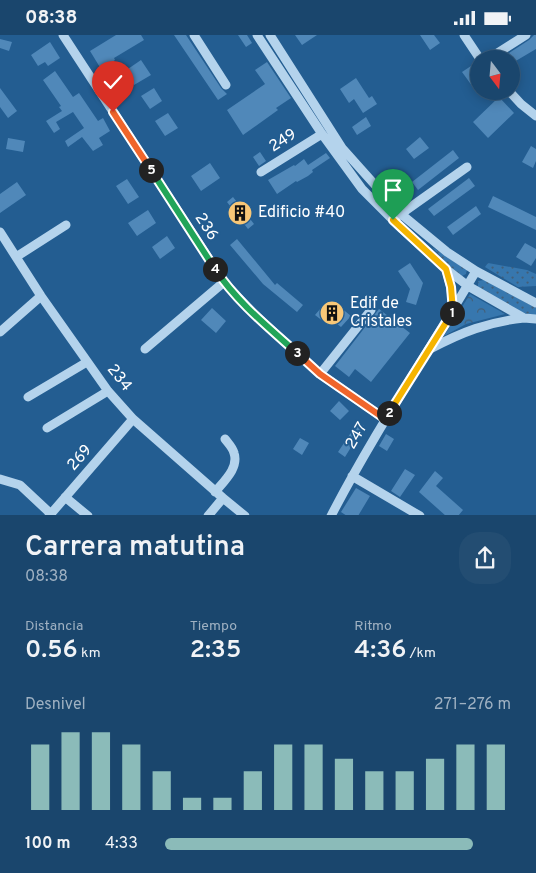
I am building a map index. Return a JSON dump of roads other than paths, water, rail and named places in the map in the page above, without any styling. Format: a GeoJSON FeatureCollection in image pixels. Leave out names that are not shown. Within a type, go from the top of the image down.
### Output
{"type":"FeatureCollection","features":[{"type":"Feature","properties":{"kind":"street","name":"236"},"geometry":{"type":"LineString","coordinates":[[64,35],[224,282],[252,313],[320,374],[385,419]]}},
{"type":"Feature","properties":{"kind":"street"},"geometry":{"type":"LineString","coordinates":[[194,35],[226,85]]}},
{"type":"Feature","properties":{"kind":"street"},"geometry":{"type":"LineString","coordinates":[[257,35],[322,135],[362,189],[397,217],[447,252],[476,271],[536,303]]}},
{"type":"Feature","properties":{"kind":"street"},"geometry":{"type":"LineString","coordinates":[[270,35],[342,148],[397,217],[446,269],[468,286],[524,318],[536,319]]}},
{"type":"Feature","properties":{"kind":"street"},"geometry":{"type":"LineString","coordinates":[[464,35],[474,50]]}},
{"type":"Feature","properties":{"kind":"street"},"geometry":{"type":"LineString","coordinates":[[502,50],[526,35]]}},
{"type":"Feature","properties":{"kind":"street"},"geometry":{"type":"LineString","coordinates":[[517,100],[536,116]]}},
{"type":"Feature","properties":{"kind":"street","name":"249"},"geometry":{"type":"LineString","coordinates":[[261,172],[322,135]]}},
{"type":"Feature","properties":{"kind":"street"},"geometry":{"type":"LineString","coordinates":[[397,217],[467,167]]}},
{"type":"Feature","properties":{"kind":"street"},"geometry":{"type":"LineString","coordinates":[[16,257],[66,225]]}},
{"type":"Feature","properties":{"kind":"street","name":"234"},"geometry":{"type":"LineString","coordinates":[[0,232],[4,245],[16,257],[108,391],[133,419],[223,499],[246,515]]}},
{"type":"Feature","properties":{"kind":"street"},"geometry":{"type":"LineString","coordinates":[[446,269],[451,287],[453,311]]}},
{"type":"Feature","properties":{"kind":"street","name":"247"},"geometry":{"type":"LineString","coordinates":[[331,515],[385,419],[430,349],[476,271]]}},
{"type":"Feature","properties":{"kind":"street"},"geometry":{"type":"LineString","coordinates":[[145,349],[224,282]]}},
{"type":"Feature","properties":{"kind":"street"},"geometry":{"type":"LineString","coordinates":[[519,294],[536,293]]}},
{"type":"Feature","properties":{"kind":"street"},"geometry":{"type":"LineString","coordinates":[[0,332],[41,295]]}},
{"type":"Feature","properties":{"kind":"street"},"geometry":{"type":"LineString","coordinates":[[320,374],[372,310]]}},
{"type":"Feature","properties":{"kind":"street","name":"247"},"geometry":{"type":"LineString","coordinates":[[430,349],[459,334],[479,327],[498,321],[524,318]]}},
{"type":"Feature","properties":{"kind":"street"},"geometry":{"type":"LineString","coordinates":[[28,397],[87,361]]}},
{"type":"Feature","properties":{"kind":"street"},"geometry":{"type":"LineString","coordinates":[[47,427],[108,391]]}},
{"type":"Feature","properties":{"kind":"street","name":"269"},"geometry":{"type":"LineString","coordinates":[[50,515],[133,419]]}},
{"type":"Feature","properties":{"kind":"street"},"geometry":{"type":"LineString","coordinates":[[215,492],[228,477],[236,462],[234,451],[225,439]]}},
{"type":"Feature","properties":{"kind":"street"},"geometry":{"type":"LineString","coordinates":[[352,476],[420,515]]}},
{"type":"Feature","properties":{"kind":"street"},"geometry":{"type":"LineString","coordinates":[[0,479],[20,485],[50,515]]}},
{"type":"Feature","properties":{"kind":"street"},"geometry":{"type":"LineString","coordinates":[[66,497],[88,515]]}},
{"type":"Feature","properties":{"kind":"street"},"geometry":{"type":"LineString","coordinates":[[208,515],[223,499]]}},
{"type":"Feature","properties":{"kind":"place","name":"Edificio #40"},"geometry":{"type":"Point","coordinates":[240,213]}},
{"type":"Feature","properties":{"kind":"place","name":"Edif de Cristales"},"geometry":{"type":"Point","coordinates":[332,313]}}]}
